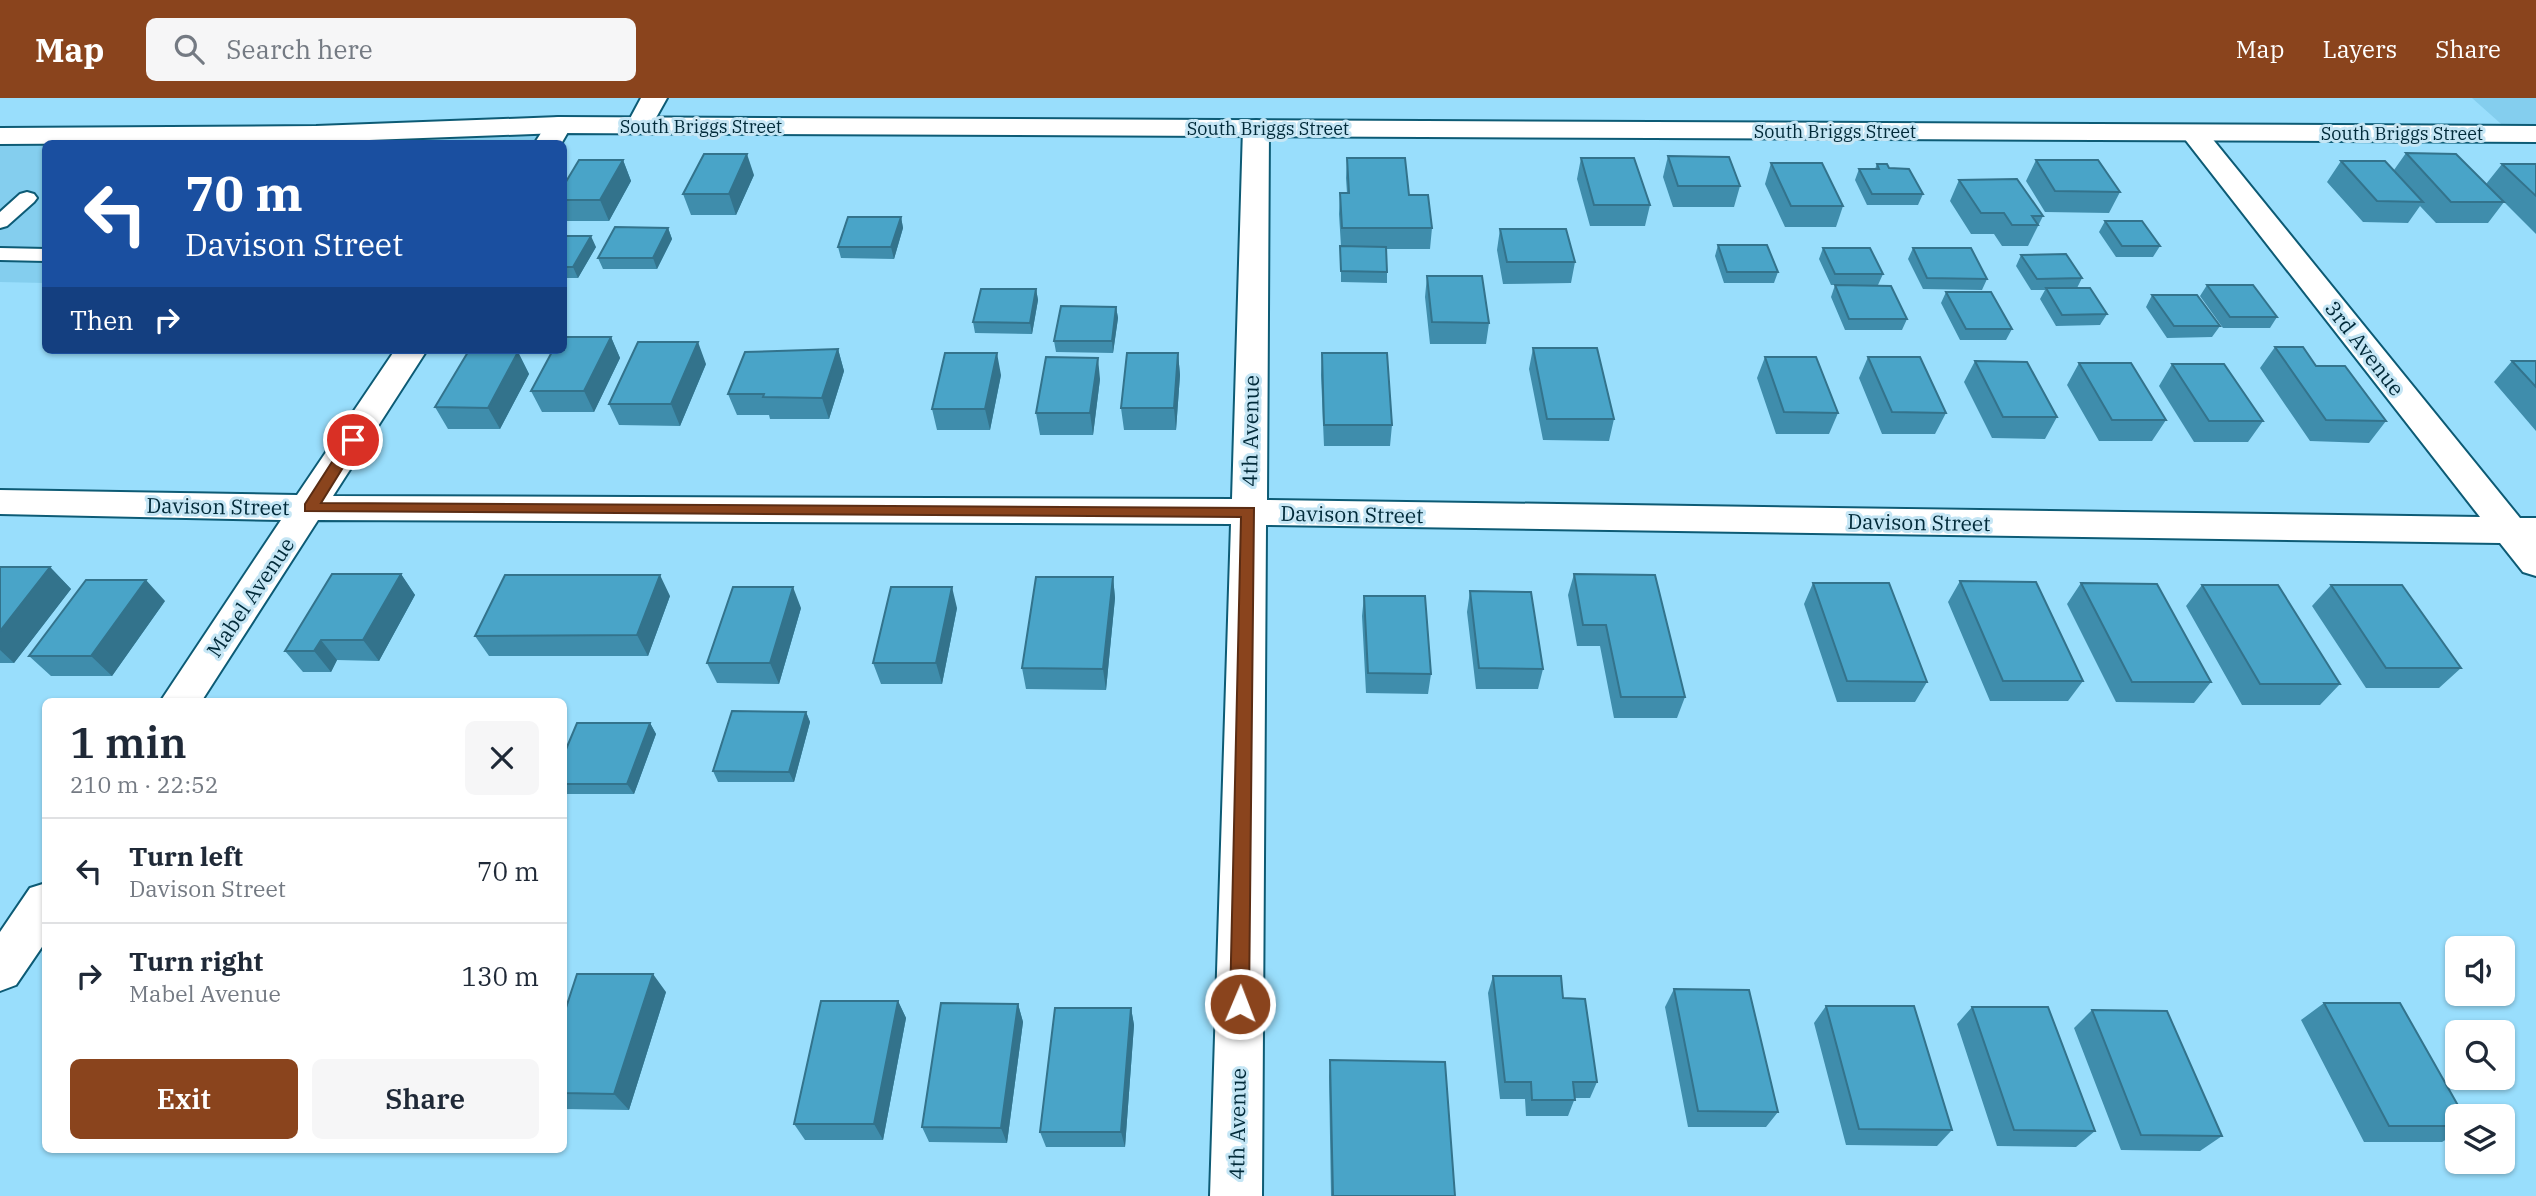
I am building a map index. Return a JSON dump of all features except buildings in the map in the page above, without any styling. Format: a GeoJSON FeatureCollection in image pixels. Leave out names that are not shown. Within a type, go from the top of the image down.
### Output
{"type":"FeatureCollection","features":[{"type":"Feature","properties":{"kind":"street"},"geometry":{"type":"LineString","coordinates":[[639,126],[654,98]]}},
{"type":"Feature","properties":{"kind":"street","name":"South Briggs Street"},"geometry":{"type":"LineString","coordinates":[[0,136],[314,139],[553,134],[639,126],[2536,134]]}},
{"type":"Feature","properties":{"kind":"street","name":"4th Avenue"},"geometry":{"type":"LineString","coordinates":[[1236,1196],[1256,128]]}},
{"type":"Feature","properties":{"kind":"street","name":"3rd Avenue"},"geometry":{"type":"LineString","coordinates":[[2193,132],[2523,531],[2536,564]]}},
{"type":"Feature","properties":{"kind":"street","name":"Mabel Avenue"},"geometry":{"type":"LineString","coordinates":[[183,698],[310,508],[408,354]]}},
{"type":"Feature","properties":{"kind":"street","name":"Davison Street"},"geometry":{"type":"LineString","coordinates":[[0,502],[310,508],[1248,512],[2523,531]]}},
{"type":"Feature","properties":{"kind":"street"},"geometry":{"type":"LineString","coordinates":[[0,970],[42,908]]}},
{"type":"Feature","properties":{"kind":"lane"},"geometry":{"type":"LineString","coordinates":[[0,222],[27,198]]}},
{"type":"Feature","properties":{"kind":"lane"},"geometry":{"type":"LineString","coordinates":[[0,254],[42,255]]}},
{"type":"Feature","properties":{"kind":"shaded area"},"geometry":{"type":"Polygon","coordinates":[[[2472,98],[2536,98],[2536,131],[2509,131],[2472,98]]]}},
{"type":"Feature","properties":{"kind":"shaded area"},"geometry":{"type":"Polygon","coordinates":[[[562,118],[549,140],[42,140],[42,283],[0,282],[0,126],[320,127],[562,118]]]}},
{"type":"Feature","properties":{"kind":"route"},"geometry":{"type":"LineString","coordinates":[[353,440],[310,508],[1248,512],[1240,1004]]}}]}
